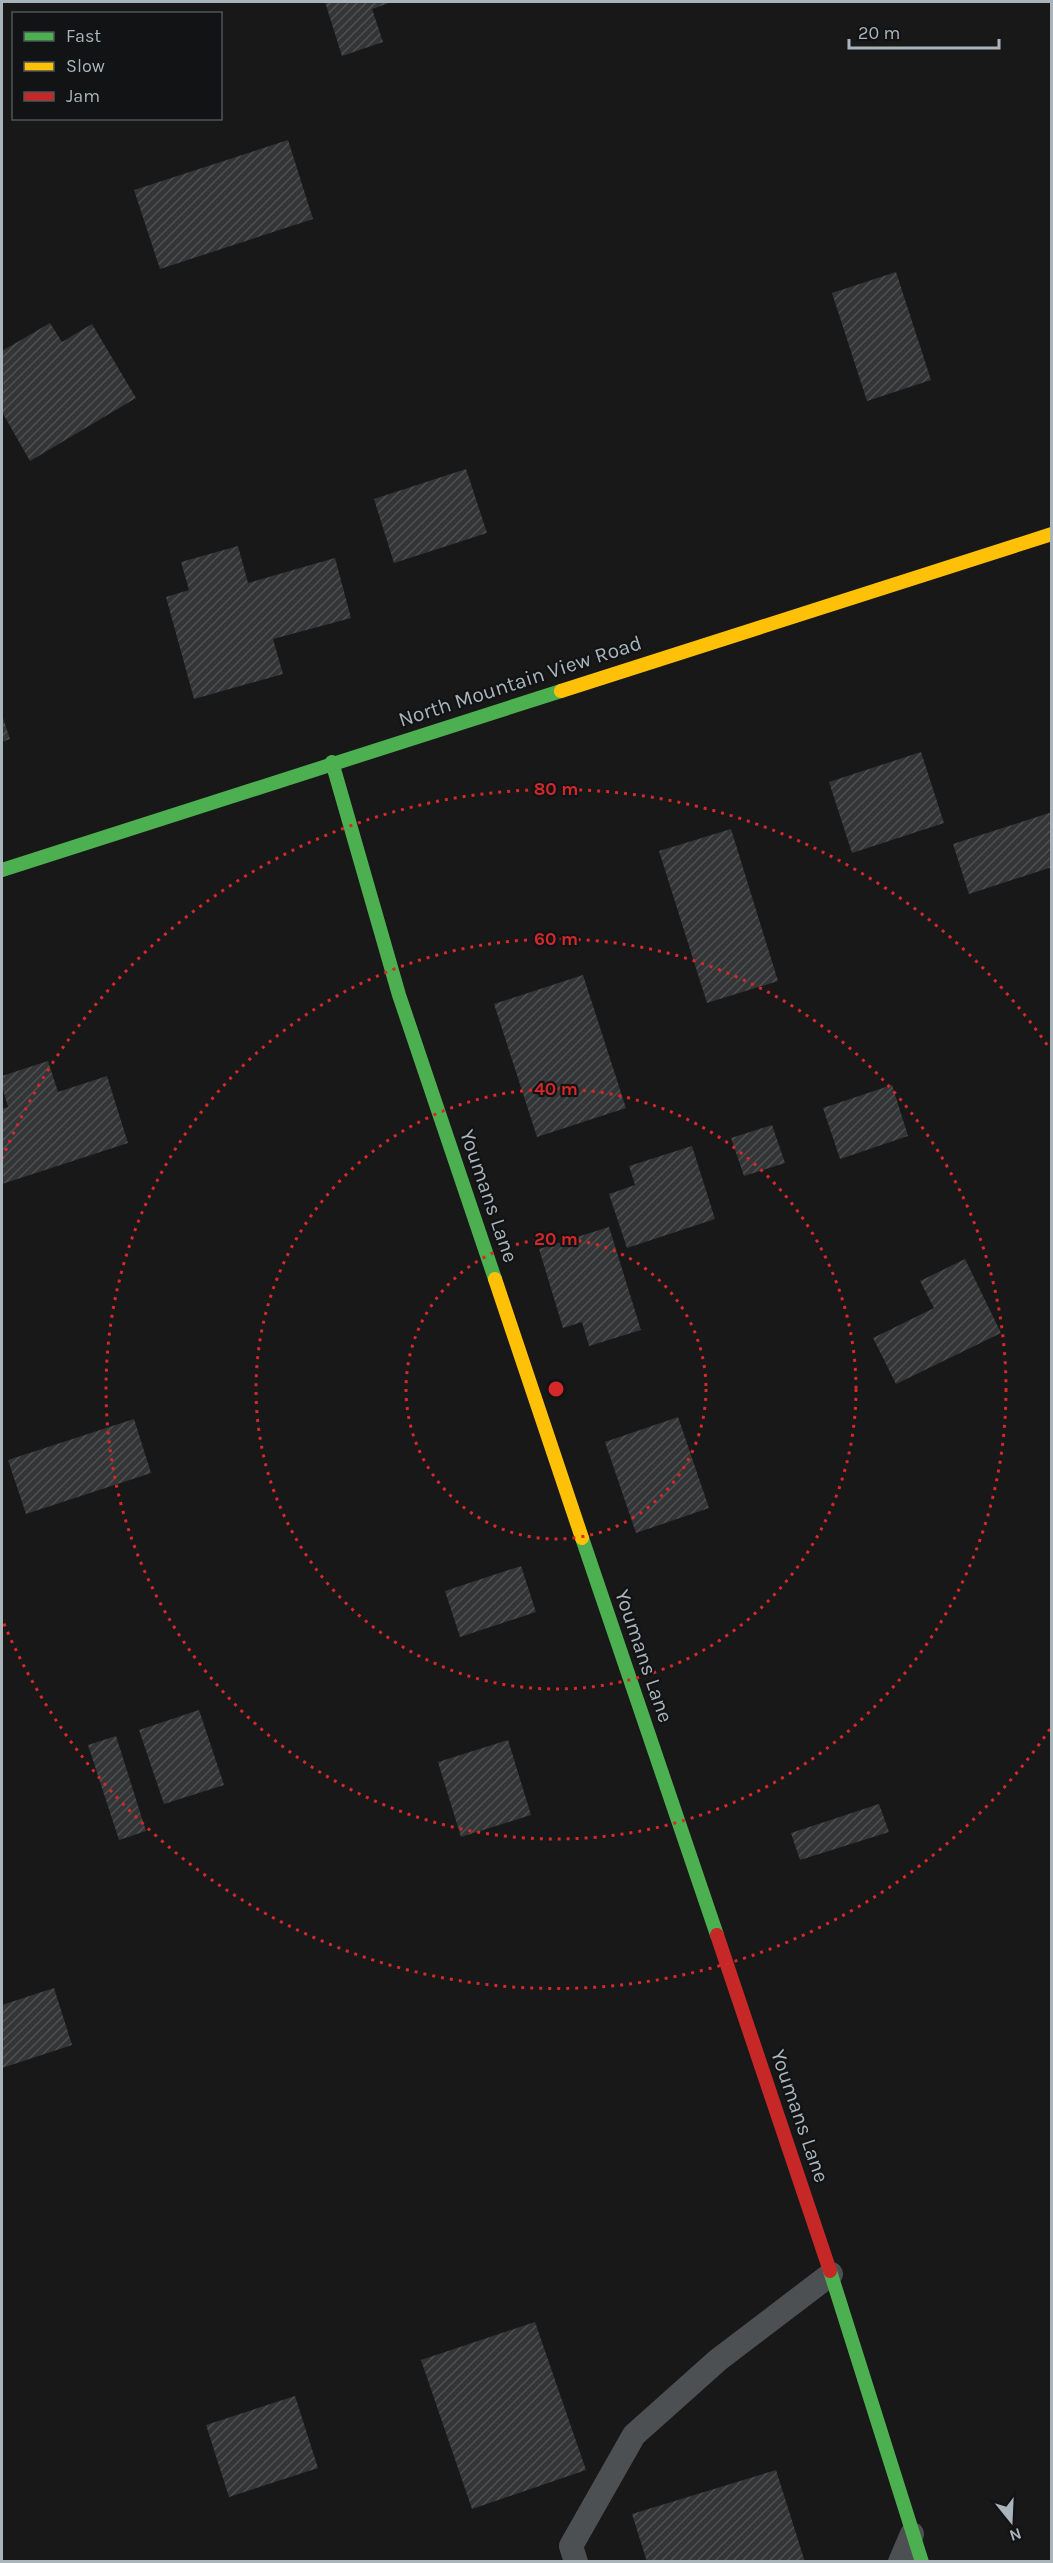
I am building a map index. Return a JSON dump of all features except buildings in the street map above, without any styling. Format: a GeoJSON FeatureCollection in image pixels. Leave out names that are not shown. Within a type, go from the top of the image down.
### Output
{"type":"FeatureCollection","features":[{"type":"Feature","properties":{"kind":"street","name":"North Mountain View Road"},"geometry":{"type":"LineString","coordinates":[[2,870],[332,762],[1052,534]]}},
{"type":"Feature","properties":{"kind":"street","name":"Youmans Lane"},"geometry":{"type":"LineString","coordinates":[[332,762],[399,995],[831,2274],[922,2562]]}},
{"type":"Feature","properties":{"kind":"lane"},"geometry":{"type":"LineString","coordinates":[[576,2562],[571,2546],[634,2435],[718,2360],[831,2274]]}},
{"type":"Feature","properties":{"kind":"lane"},"geometry":{"type":"LineString","coordinates":[[900,2562],[912,2534]]}},
{"type":"Feature","properties":{"kind":"traffic: fast"},"geometry":{"type":"LineString","coordinates":[[2,870],[561,691]]}},
{"type":"Feature","properties":{"kind":"traffic: fast"},"geometry":{"type":"LineString","coordinates":[[332,762],[399,995],[495,1279]]}},
{"type":"Feature","properties":{"kind":"traffic: fast"},"geometry":{"type":"LineString","coordinates":[[582,1538],[717,1935]]}},
{"type":"Feature","properties":{"kind":"traffic: fast"},"geometry":{"type":"LineString","coordinates":[[830,2271],[922,2562]]}},
{"type":"Feature","properties":{"kind":"traffic: slow"},"geometry":{"type":"LineString","coordinates":[[561,691],[1052,534]]}},
{"type":"Feature","properties":{"kind":"traffic: slow"},"geometry":{"type":"LineString","coordinates":[[495,1279],[582,1538]]}},
{"type":"Feature","properties":{"kind":"traffic: jam"},"geometry":{"type":"LineString","coordinates":[[717,1935],[830,2271]]}}]}
